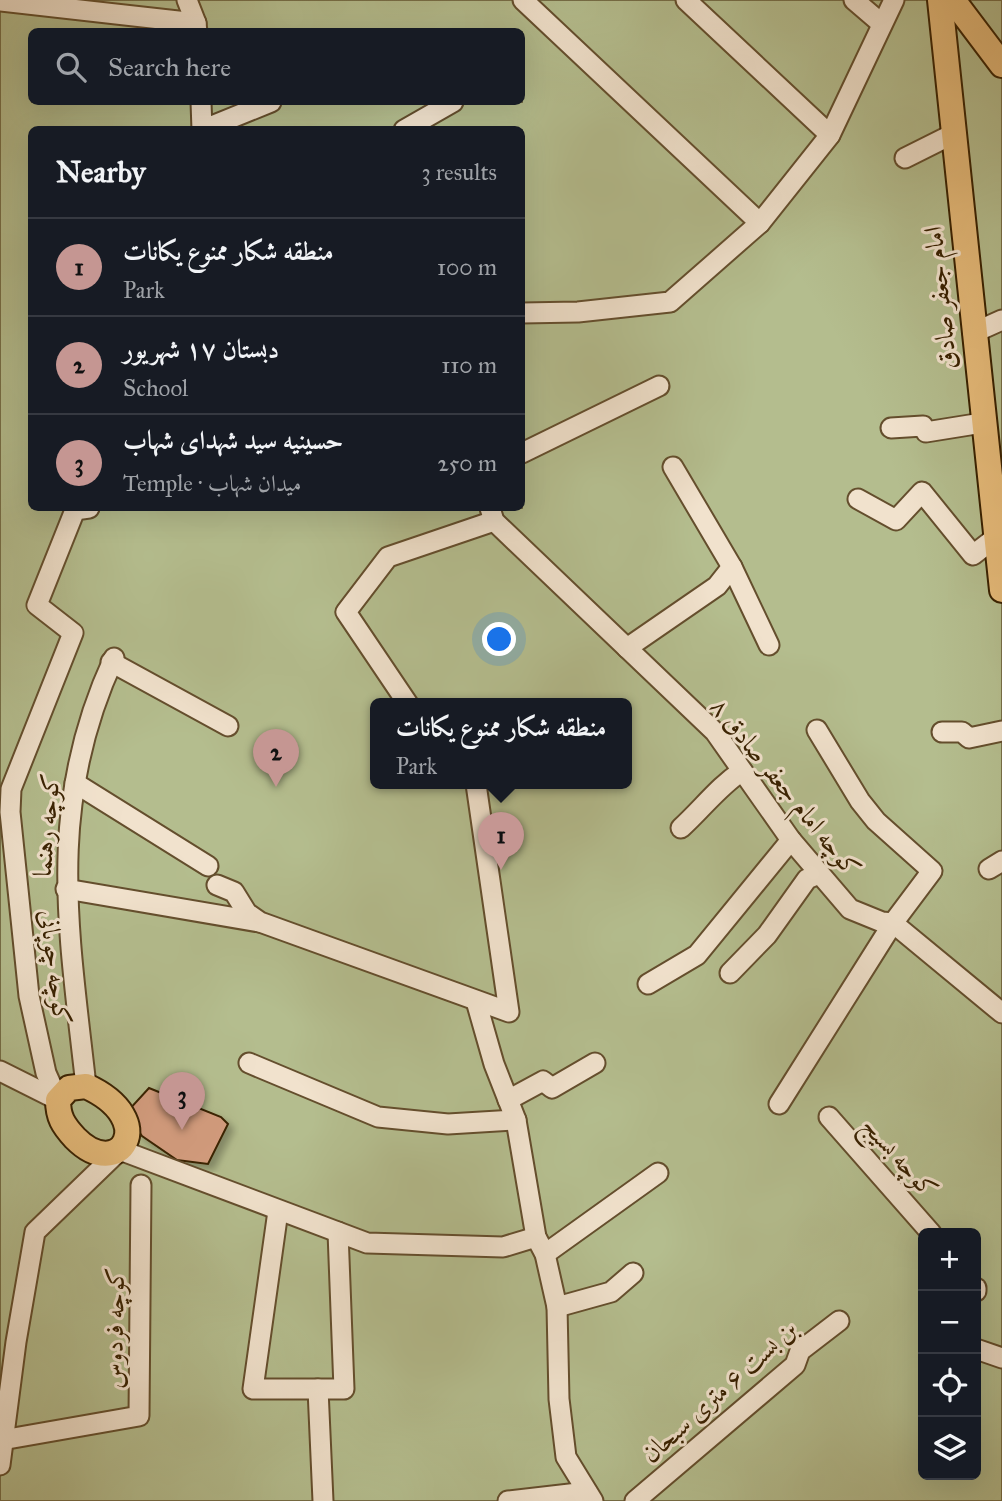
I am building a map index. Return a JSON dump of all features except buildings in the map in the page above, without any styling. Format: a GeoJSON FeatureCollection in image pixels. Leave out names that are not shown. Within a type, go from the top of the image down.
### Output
{"type":"FeatureCollection","features":[{"type":"Feature","properties":{"kind":"main road","name":"امام جعفر صادق"},"geometry":{"type":"LineString","coordinates":[[940,0],[982,424],[995,465],[995,538],[1002,590]]}},
{"type":"Feature","properties":{"kind":"main road"},"geometry":{"type":"LineString","coordinates":[[953,0],[1002,65]]}},
{"type":"Feature","properties":{"kind":"main road"},"geometry":{"type":"LineString","coordinates":[[86,1086],[105,1095],[120,1110],[129,1126],[128,1139],[120,1150],[106,1155],[79,1142],[58,1116],[58,1100],[69,1088],[86,1086]]}},
{"type":"Feature","properties":{"kind":"street"},"geometry":{"type":"LineString","coordinates":[[0,1],[196,27],[187,0]]}},
{"type":"Feature","properties":{"kind":"street"},"geometry":{"type":"LineString","coordinates":[[523,0],[760,223]]}},
{"type":"Feature","properties":{"kind":"street"},"geometry":{"type":"LineString","coordinates":[[686,0],[830,135]]}},
{"type":"Feature","properties":{"kind":"street"},"geometry":{"type":"LineString","coordinates":[[855,0],[882,24]]}},
{"type":"Feature","properties":{"kind":"street"},"geometry":{"type":"LineString","coordinates":[[525,313],[578,312],[670,302],[760,223],[830,135],[894,0]]}},
{"type":"Feature","properties":{"kind":"street"},"geometry":{"type":"LineString","coordinates":[[201,105],[202,126]]}},
{"type":"Feature","properties":{"kind":"street"},"geometry":{"type":"LineString","coordinates":[[212,126],[264,105]]}},
{"type":"Feature","properties":{"kind":"street"},"geometry":{"type":"LineString","coordinates":[[411,126],[448,105]]}},
{"type":"Feature","properties":{"kind":"street"},"geometry":{"type":"LineString","coordinates":[[905,158],[953,134]]}},
{"type":"Feature","properties":{"kind":"street"},"geometry":{"type":"LineString","coordinates":[[973,333],[1002,320]]}},
{"type":"Feature","properties":{"kind":"street"},"geometry":{"type":"LineString","coordinates":[[525,452],[659,386]]}},
{"type":"Feature","properties":{"kind":"street"},"geometry":{"type":"LineString","coordinates":[[891,428],[923,426],[926,432],[982,424]]}},
{"type":"Feature","properties":{"kind":"street"},"geometry":{"type":"LineString","coordinates":[[673,467],[732,567],[769,645]]}},
{"type":"Feature","properties":{"kind":"street"},"geometry":{"type":"LineString","coordinates":[[858,499],[896,520],[922,492],[973,555],[995,538]]}},
{"type":"Feature","properties":{"kind":"street","name":"کوچه چوپانی"},"geometry":{"type":"LineString","coordinates":[[58,1100],[46,1073],[29,996],[10,812],[12,789],[73,633],[37,605],[75,511]]}},
{"type":"Feature","properties":{"kind":"street"},"geometry":{"type":"LineString","coordinates":[[404,698],[346,612],[388,556],[492,514]]}},
{"type":"Feature","properties":{"kind":"street","name":"کوچه امام جعفر صادق ۸"},"geometry":{"type":"LineString","coordinates":[[492,514],[715,732],[791,840],[850,909],[882,922],[892,923],[1002,1013]]}},
{"type":"Feature","properties":{"kind":"street"},"geometry":{"type":"LineString","coordinates":[[627,648],[718,586],[732,567]]}},
{"type":"Feature","properties":{"kind":"street","name":"کوچه رهنما"},"geometry":{"type":"LineString","coordinates":[[86,1086],[66,889],[66,837],[79,756],[113,660],[228,726]]}},
{"type":"Feature","properties":{"kind":"street"},"geometry":{"type":"LineString","coordinates":[[779,1104],[892,923],[932,871],[868,811],[817,730]]}},
{"type":"Feature","properties":{"kind":"street"},"geometry":{"type":"LineString","coordinates":[[942,732],[962,732],[969,738],[1002,732]]}},
{"type":"Feature","properties":{"kind":"street"},"geometry":{"type":"LineString","coordinates":[[681,828],[705,806],[718,788],[742,771]]}},
{"type":"Feature","properties":{"kind":"street"},"geometry":{"type":"LineString","coordinates":[[75,783],[208,866]]}},
{"type":"Feature","properties":{"kind":"street"},"geometry":{"type":"LineString","coordinates":[[66,889],[260,922],[509,1012],[477,789]]}},
{"type":"Feature","properties":{"kind":"street"},"geometry":{"type":"LineString","coordinates":[[648,984],[698,955],[791,840]]}},
{"type":"Feature","properties":{"kind":"street"},"geometry":{"type":"LineString","coordinates":[[730,973],[767,935],[807,879],[820,874]]}},
{"type":"Feature","properties":{"kind":"street"},"geometry":{"type":"LineString","coordinates":[[217,885],[234,892],[247,913],[260,922]]}},
{"type":"Feature","properties":{"kind":"street"},"geometry":{"type":"LineString","coordinates":[[476,1001],[516,1120],[540,1245],[557,1307],[559,1399],[566,1457],[590,1497],[508,1501]]}},
{"type":"Feature","properties":{"kind":"street"},"geometry":{"type":"LineString","coordinates":[[249,1063],[378,1117],[448,1124],[516,1120]]}},
{"type":"Feature","properties":{"kind":"street"},"geometry":{"type":"LineString","coordinates":[[508,1100],[543,1081],[552,1088],[595,1063]]}},
{"type":"Feature","properties":{"kind":"street"},"geometry":{"type":"LineString","coordinates":[[0,1071],[58,1100]]}},
{"type":"Feature","properties":{"kind":"street","name":"کوچه بسیج"},"geometry":{"type":"LineString","coordinates":[[829,1117],[926,1228]]}},
{"type":"Feature","properties":{"kind":"street"},"geometry":{"type":"LineString","coordinates":[[0,1465],[35,1233],[120,1150],[367,1243],[503,1247],[540,1245],[658,1173]]}},
{"type":"Feature","properties":{"kind":"street","name":"کوچه فردوس"},"geometry":{"type":"LineString","coordinates":[[2,1440],[139,1416],[141,1185]]}},
{"type":"Feature","properties":{"kind":"street"},"geometry":{"type":"LineString","coordinates":[[278,1211],[253,1389],[344,1389],[338,1232]]}},
{"type":"Feature","properties":{"kind":"street"},"geometry":{"type":"LineString","coordinates":[[557,1307],[611,1292],[633,1273]]}},
{"type":"Feature","properties":{"kind":"street","name":"بن بست ۶ متری سبحان"},"geometry":{"type":"LineString","coordinates":[[635,1501],[795,1365],[800,1350],[839,1321]]}},
{"type":"Feature","properties":{"kind":"street"},"geometry":{"type":"LineString","coordinates":[[981,1351],[1002,1358]]}},
{"type":"Feature","properties":{"kind":"street"},"geometry":{"type":"LineString","coordinates":[[317,1389],[323,1501]]}},
{"type":"Feature","properties":{"kind":"green space"},"geometry":{"type":"Polygon","coordinates":[[[0,0],[1002,0],[1002,1501],[0,1501],[0,0]]]}},
{"type":"Feature","properties":{"kind":"place","name":"دبستان ۱۷ شهریور"},"geometry":{"type":"Point","coordinates":[276,787]}},
{"type":"Feature","properties":{"kind":"place","name":"منطقه شکار ممنوع یکانات"},"geometry":{"type":"Point","coordinates":[501,870]}},
{"type":"Feature","properties":{"kind":"place","name":"حسینیه سید شهدای شهاب"},"geometry":{"type":"Point","coordinates":[182,1130]}}]}
